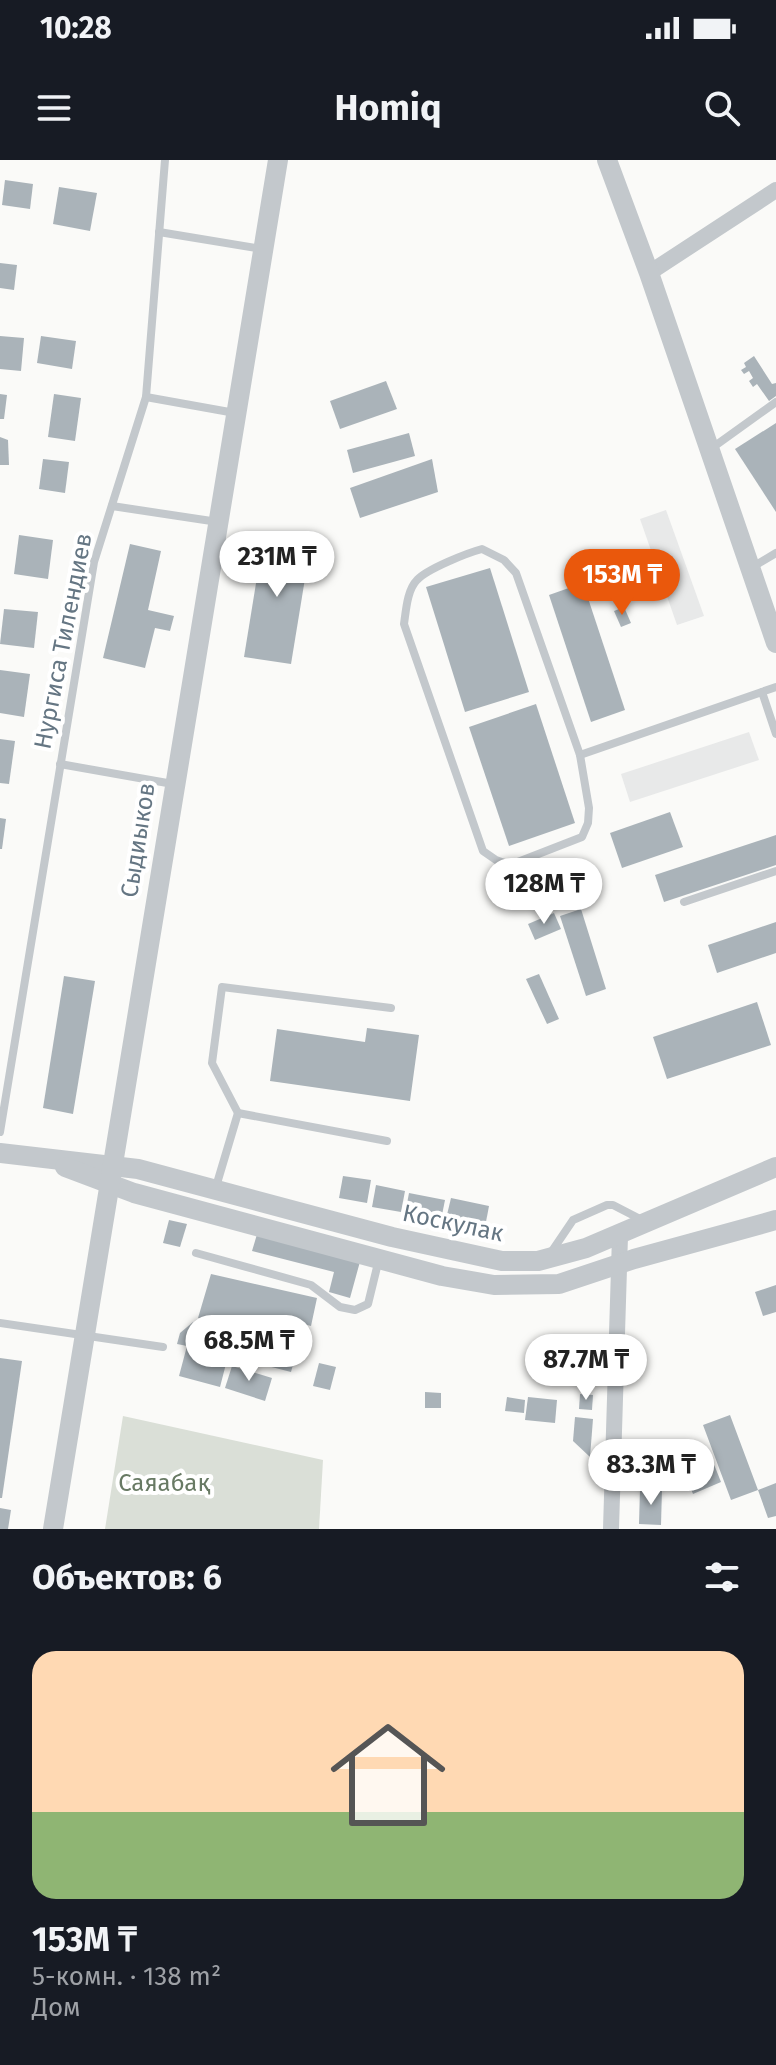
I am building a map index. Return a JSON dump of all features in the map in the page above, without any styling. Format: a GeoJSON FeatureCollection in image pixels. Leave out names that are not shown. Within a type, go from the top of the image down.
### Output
{"type":"FeatureCollection","features":[{"type":"Feature","properties":{"kind":"street","name":"Сыдиыков"},"geometry":{"type":"LineString","coordinates":[[53,1529],[278,160]]}},
{"type":"Feature","properties":{"kind":"street"},"geometry":{"type":"LineString","coordinates":[[607,160],[776,643]]}},
{"type":"Feature","properties":{"kind":"street"},"geometry":{"type":"LineString","coordinates":[[649,273],[776,190]]}},
{"type":"Feature","properties":{"kind":"street"},"geometry":{"type":"LineString","coordinates":[[7,1154],[109,1174],[379,1258],[442,1276],[494,1285],[559,1284],[619,1263],[776,1220]]}},
{"type":"Feature","properties":{"kind":"street","name":"Коскулак"},"geometry":{"type":"LineString","coordinates":[[109,1174],[138,1169],[392,1237],[502,1261],[547,1259],[620,1236],[776,1167]]}},
{"type":"Feature","properties":{"kind":"street"},"geometry":{"type":"LineString","coordinates":[[611,1529],[620,1236]]}},
{"type":"Feature","properties":{"kind":"lane","name":"Нургиса Тилендиев"},"geometry":{"type":"LineString","coordinates":[[0,1132],[94,562],[146,397],[165,160]]}},
{"type":"Feature","properties":{"kind":"lane"},"geometry":{"type":"LineString","coordinates":[[159,232],[263,249]]}},
{"type":"Feature","properties":{"kind":"lane"},"geometry":{"type":"LineString","coordinates":[[146,397],[236,413]]}},
{"type":"Feature","properties":{"kind":"lane"},"geometry":{"type":"LineString","coordinates":[[708,450],[776,402]]}},
{"type":"Feature","properties":{"kind":"lane"},"geometry":{"type":"LineString","coordinates":[[112,506],[218,522]]}},
{"type":"Feature","properties":{"kind":"lane"},"geometry":{"type":"LineString","coordinates":[[482,549],[504,560],[516,573],[580,755],[589,808],[588,823],[582,837],[510,865],[483,851],[404,624],[416,580],[462,555],[482,549]]}},
{"type":"Feature","properties":{"kind":"lane"},"geometry":{"type":"LineString","coordinates":[[750,569],[776,553]]}},
{"type":"Feature","properties":{"kind":"lane"},"geometry":{"type":"LineString","coordinates":[[580,755],[776,687]]}},
{"type":"Feature","properties":{"kind":"lane"},"geometry":{"type":"LineString","coordinates":[[762,692],[776,734]]}},
{"type":"Feature","properties":{"kind":"lane"},"geometry":{"type":"LineString","coordinates":[[60,764],[174,784]]}},
{"type":"Feature","properties":{"kind":"lane"},"geometry":{"type":"LineString","coordinates":[[684,902],[776,871]]}},
{"type":"Feature","properties":{"kind":"lane"},"geometry":{"type":"LineString","coordinates":[[215,1190],[238,1113],[212,1063],[222,987],[391,1008]]}},
{"type":"Feature","properties":{"kind":"lane"},"geometry":{"type":"LineString","coordinates":[[238,1113],[387,1141]]}},
{"type":"Feature","properties":{"kind":"lane"},"geometry":{"type":"LineString","coordinates":[[547,1259],[573,1220],[607,1205],[613,1205],[648,1223]]}},
{"type":"Feature","properties":{"kind":"lane"},"geometry":{"type":"LineString","coordinates":[[196,1253],[311,1285],[340,1307],[355,1310],[368,1304],[379,1258]]}},
{"type":"Feature","properties":{"kind":"lane"},"geometry":{"type":"LineString","coordinates":[[0,1323],[163,1347]]}},
{"type":"Feature","properties":{"kind":"shaded area"},"geometry":{"type":"Polygon","coordinates":[[[666,510],[704,616],[677,625],[640,519],[666,510]]]}},
{"type":"Feature","properties":{"kind":"shaded area"},"geometry":{"type":"Polygon","coordinates":[[[749,732],[759,760],[630,802],[621,774],[749,732]]]}},
{"type":"Feature","properties":{"kind":"green space","name":"Саяабақ"},"geometry":{"type":"Polygon","coordinates":[[[123,1416],[323,1460],[319,1529],[105,1529],[123,1416]]]}},
{"type":"Feature","properties":{"kind":"building"},"geometry":{"type":"Polygon","coordinates":[[[5,180],[33,184],[30,209],[2,205],[5,180]]]}},
{"type":"Feature","properties":{"kind":"building"},"geometry":{"type":"Polygon","coordinates":[[[59,187],[97,193],[90,231],[53,224],[59,187]]]}},
{"type":"Feature","properties":{"kind":"building"},"geometry":{"type":"Polygon","coordinates":[[[0,263],[17,265],[14,290],[0,288],[0,263]]]}},
{"type":"Feature","properties":{"kind":"building"},"geometry":{"type":"Polygon","coordinates":[[[0,336],[24,338],[21,371],[0,369],[0,336]]]}},
{"type":"Feature","properties":{"kind":"building"},"geometry":{"type":"Polygon","coordinates":[[[41,336],[76,341],[72,369],[37,363],[41,336]]]}},
{"type":"Feature","properties":{"kind":"building"},"geometry":{"type":"Polygon","coordinates":[[[754,356],[772,384],[776,383],[776,396],[769,401],[757,384],[753,387],[749,381],[753,378],[749,371],[744,374],[741,370],[746,367],[744,363],[754,356]]]}},
{"type":"Feature","properties":{"kind":"building"},"geometry":{"type":"Polygon","coordinates":[[[386,381],[397,409],[340,429],[330,401],[386,381]]]}},
{"type":"Feature","properties":{"kind":"building"},"geometry":{"type":"Polygon","coordinates":[[[0,394],[7,395],[4,419],[0,419],[0,394]]]}},
{"type":"Feature","properties":{"kind":"building"},"geometry":{"type":"Polygon","coordinates":[[[54,394],[81,398],[75,441],[48,437],[54,394]]]}},
{"type":"Feature","properties":{"kind":"building"},"geometry":{"type":"Polygon","coordinates":[[[776,423],[776,512],[735,449],[776,423]]]}},
{"type":"Feature","properties":{"kind":"building"},"geometry":{"type":"Polygon","coordinates":[[[409,433],[415,456],[353,473],[347,450],[409,433]]]}},
{"type":"Feature","properties":{"kind":"building"},"geometry":{"type":"Polygon","coordinates":[[[0,437],[8,440],[9,465],[0,465],[0,437]]]}},
{"type":"Feature","properties":{"kind":"building"},"geometry":{"type":"Polygon","coordinates":[[[43,459],[69,462],[65,493],[39,489],[43,459]]]}},
{"type":"Feature","properties":{"kind":"building"},"geometry":{"type":"Polygon","coordinates":[[[432,459],[438,492],[360,518],[350,488],[432,459]]]}},
{"type":"Feature","properties":{"kind":"building"},"geometry":{"type":"Polygon","coordinates":[[[264,534],[311,542],[291,664],[244,657],[264,534]]]}},
{"type":"Feature","properties":{"kind":"building"},"geometry":{"type":"Polygon","coordinates":[[[19,535],[53,540],[48,579],[14,574],[19,535]]]}},
{"type":"Feature","properties":{"kind":"building"},"geometry":{"type":"Polygon","coordinates":[[[130,544],[161,551],[148,610],[174,616],[170,631],[155,628],[145,668],[103,658],[130,544]]]}},
{"type":"Feature","properties":{"kind":"building"},"geometry":{"type":"Polygon","coordinates":[[[490,568],[529,692],[465,712],[426,587],[490,568]]]}},
{"type":"Feature","properties":{"kind":"building"},"geometry":{"type":"Polygon","coordinates":[[[583,583],[625,710],[591,722],[549,595],[583,583]]]}},
{"type":"Feature","properties":{"kind":"building"},"geometry":{"type":"Polygon","coordinates":[[[624,607],[631,623],[621,627],[614,611],[624,607]]]}},
{"type":"Feature","properties":{"kind":"building"},"geometry":{"type":"Polygon","coordinates":[[[4,609],[38,612],[34,648],[0,644],[4,609]]]}},
{"type":"Feature","properties":{"kind":"building"},"geometry":{"type":"Polygon","coordinates":[[[0,670],[30,674],[24,717],[0,713],[0,670]]]}},
{"type":"Feature","properties":{"kind":"building"},"geometry":{"type":"Polygon","coordinates":[[[536,704],[575,823],[509,846],[469,727],[536,704]]]}},
{"type":"Feature","properties":{"kind":"building"},"geometry":{"type":"Polygon","coordinates":[[[0,739],[15,741],[9,784],[0,783],[0,739]]]}},
{"type":"Feature","properties":{"kind":"building"},"geometry":{"type":"Polygon","coordinates":[[[670,812],[683,847],[622,868],[610,833],[670,812]]]}},
{"type":"Feature","properties":{"kind":"building"},"geometry":{"type":"Polygon","coordinates":[[[0,818],[6,819],[2,849],[0,849],[0,818]]]}},
{"type":"Feature","properties":{"kind":"building"},"geometry":{"type":"Polygon","coordinates":[[[776,835],[776,865],[664,902],[655,875],[776,835]]]}},
{"type":"Feature","properties":{"kind":"building"},"geometry":{"type":"Polygon","coordinates":[[[581,909],[606,989],[586,996],[560,916],[581,909]]]}},
{"type":"Feature","properties":{"kind":"building"},"geometry":{"type":"Polygon","coordinates":[[[554,913],[561,929],[535,940],[528,924],[554,913]]]}},
{"type":"Feature","properties":{"kind":"building"},"geometry":{"type":"Polygon","coordinates":[[[776,922],[776,953],[717,973],[708,945],[776,922]]]}},
{"type":"Feature","properties":{"kind":"building"},"geometry":{"type":"Polygon","coordinates":[[[539,974],[559,1019],[547,1024],[526,979],[539,974]]]}},
{"type":"Feature","properties":{"kind":"building"},"geometry":{"type":"Polygon","coordinates":[[[64,976],[95,981],[73,1114],[43,1108],[64,976]]]}},
{"type":"Feature","properties":{"kind":"building"},"geometry":{"type":"Polygon","coordinates":[[[757,1002],[771,1045],[667,1079],[653,1037],[757,1002]]]}},
{"type":"Feature","properties":{"kind":"building"},"geometry":{"type":"Polygon","coordinates":[[[367,1028],[419,1035],[410,1101],[270,1081],[277,1029],[365,1042],[367,1028]]]}},
{"type":"Feature","properties":{"kind":"building"},"geometry":{"type":"Polygon","coordinates":[[[343,1176],[371,1180],[367,1203],[339,1198],[343,1176]]]}},
{"type":"Feature","properties":{"kind":"building"},"geometry":{"type":"Polygon","coordinates":[[[376,1185],[405,1191],[401,1212],[372,1207],[376,1185]]]}},
{"type":"Feature","properties":{"kind":"building"},"geometry":{"type":"Polygon","coordinates":[[[409,1193],[445,1200],[441,1220],[405,1214],[409,1193]]]}},
{"type":"Feature","properties":{"kind":"building"},"geometry":{"type":"Polygon","coordinates":[[[451,1198],[489,1206],[485,1227],[446,1219],[451,1198]]]}},
{"type":"Feature","properties":{"kind":"building"},"geometry":{"type":"Polygon","coordinates":[[[169,1220],[187,1224],[180,1247],[163,1243],[169,1220]]]}},
{"type":"Feature","properties":{"kind":"building"},"geometry":{"type":"Polygon","coordinates":[[[258,1231],[361,1258],[350,1298],[329,1292],[334,1272],[252,1251],[258,1231]]]}},
{"type":"Feature","properties":{"kind":"building"},"geometry":{"type":"Polygon","coordinates":[[[211,1274],[317,1298],[311,1326],[280,1318],[277,1335],[198,1318],[211,1274]]]}},
{"type":"Feature","properties":{"kind":"building"},"geometry":{"type":"Polygon","coordinates":[[[776,1285],[776,1312],[763,1316],[755,1292],[776,1285]]]}},
{"type":"Feature","properties":{"kind":"building"},"geometry":{"type":"Polygon","coordinates":[[[193,1322],[234,1333],[220,1387],[179,1376],[187,1346],[177,1344],[180,1333],[193,1322]]]}},
{"type":"Feature","properties":{"kind":"building"},"geometry":{"type":"Polygon","coordinates":[[[239,1332],[298,1347],[291,1372],[233,1357],[239,1332]]]}},
{"type":"Feature","properties":{"kind":"building"},"geometry":{"type":"Polygon","coordinates":[[[0,1358],[22,1361],[2,1498],[0,1498],[0,1358]]]}},
{"type":"Feature","properties":{"kind":"building"},"geometry":{"type":"Polygon","coordinates":[[[319,1363],[336,1367],[330,1390],[313,1386],[319,1363]]]}},
{"type":"Feature","properties":{"kind":"building"},"geometry":{"type":"Polygon","coordinates":[[[232,1366],[272,1378],[265,1401],[225,1388],[232,1366]]]}},
{"type":"Feature","properties":{"kind":"building"},"geometry":{"type":"Polygon","coordinates":[[[425,1392],[441,1393],[441,1408],[425,1408],[425,1392]]]}},
{"type":"Feature","properties":{"kind":"building"},"geometry":{"type":"Polygon","coordinates":[[[580,1394],[593,1395],[592,1410],[579,1409],[580,1394]]]}},
{"type":"Feature","properties":{"kind":"building"},"geometry":{"type":"Polygon","coordinates":[[[507,1397],[525,1400],[524,1413],[505,1411],[507,1397]]]}},
{"type":"Feature","properties":{"kind":"building"},"geometry":{"type":"Polygon","coordinates":[[[528,1397],[557,1400],[555,1423],[525,1420],[528,1397]]]}},
{"type":"Feature","properties":{"kind":"building"},"geometry":{"type":"Polygon","coordinates":[[[730,1415],[758,1490],[731,1500],[703,1425],[730,1415]]]}},
{"type":"Feature","properties":{"kind":"building"},"geometry":{"type":"Polygon","coordinates":[[[575,1417],[593,1419],[590,1457],[573,1441],[575,1417]]]}},
{"type":"Feature","properties":{"kind":"building"},"geometry":{"type":"Polygon","coordinates":[[[711,1457],[721,1482],[693,1494],[683,1469],[711,1457]]]}},
{"type":"Feature","properties":{"kind":"building"},"geometry":{"type":"Polygon","coordinates":[[[776,1483],[776,1516],[768,1518],[758,1490],[776,1483]]]}},
{"type":"Feature","properties":{"kind":"building"},"geometry":{"type":"Polygon","coordinates":[[[640,1489],[662,1489],[661,1525],[639,1524],[640,1489]]]}},
{"type":"Feature","properties":{"kind":"building"},"geometry":{"type":"Polygon","coordinates":[[[0,1508],[11,1510],[8,1529],[0,1529],[0,1508]]]}}]}
